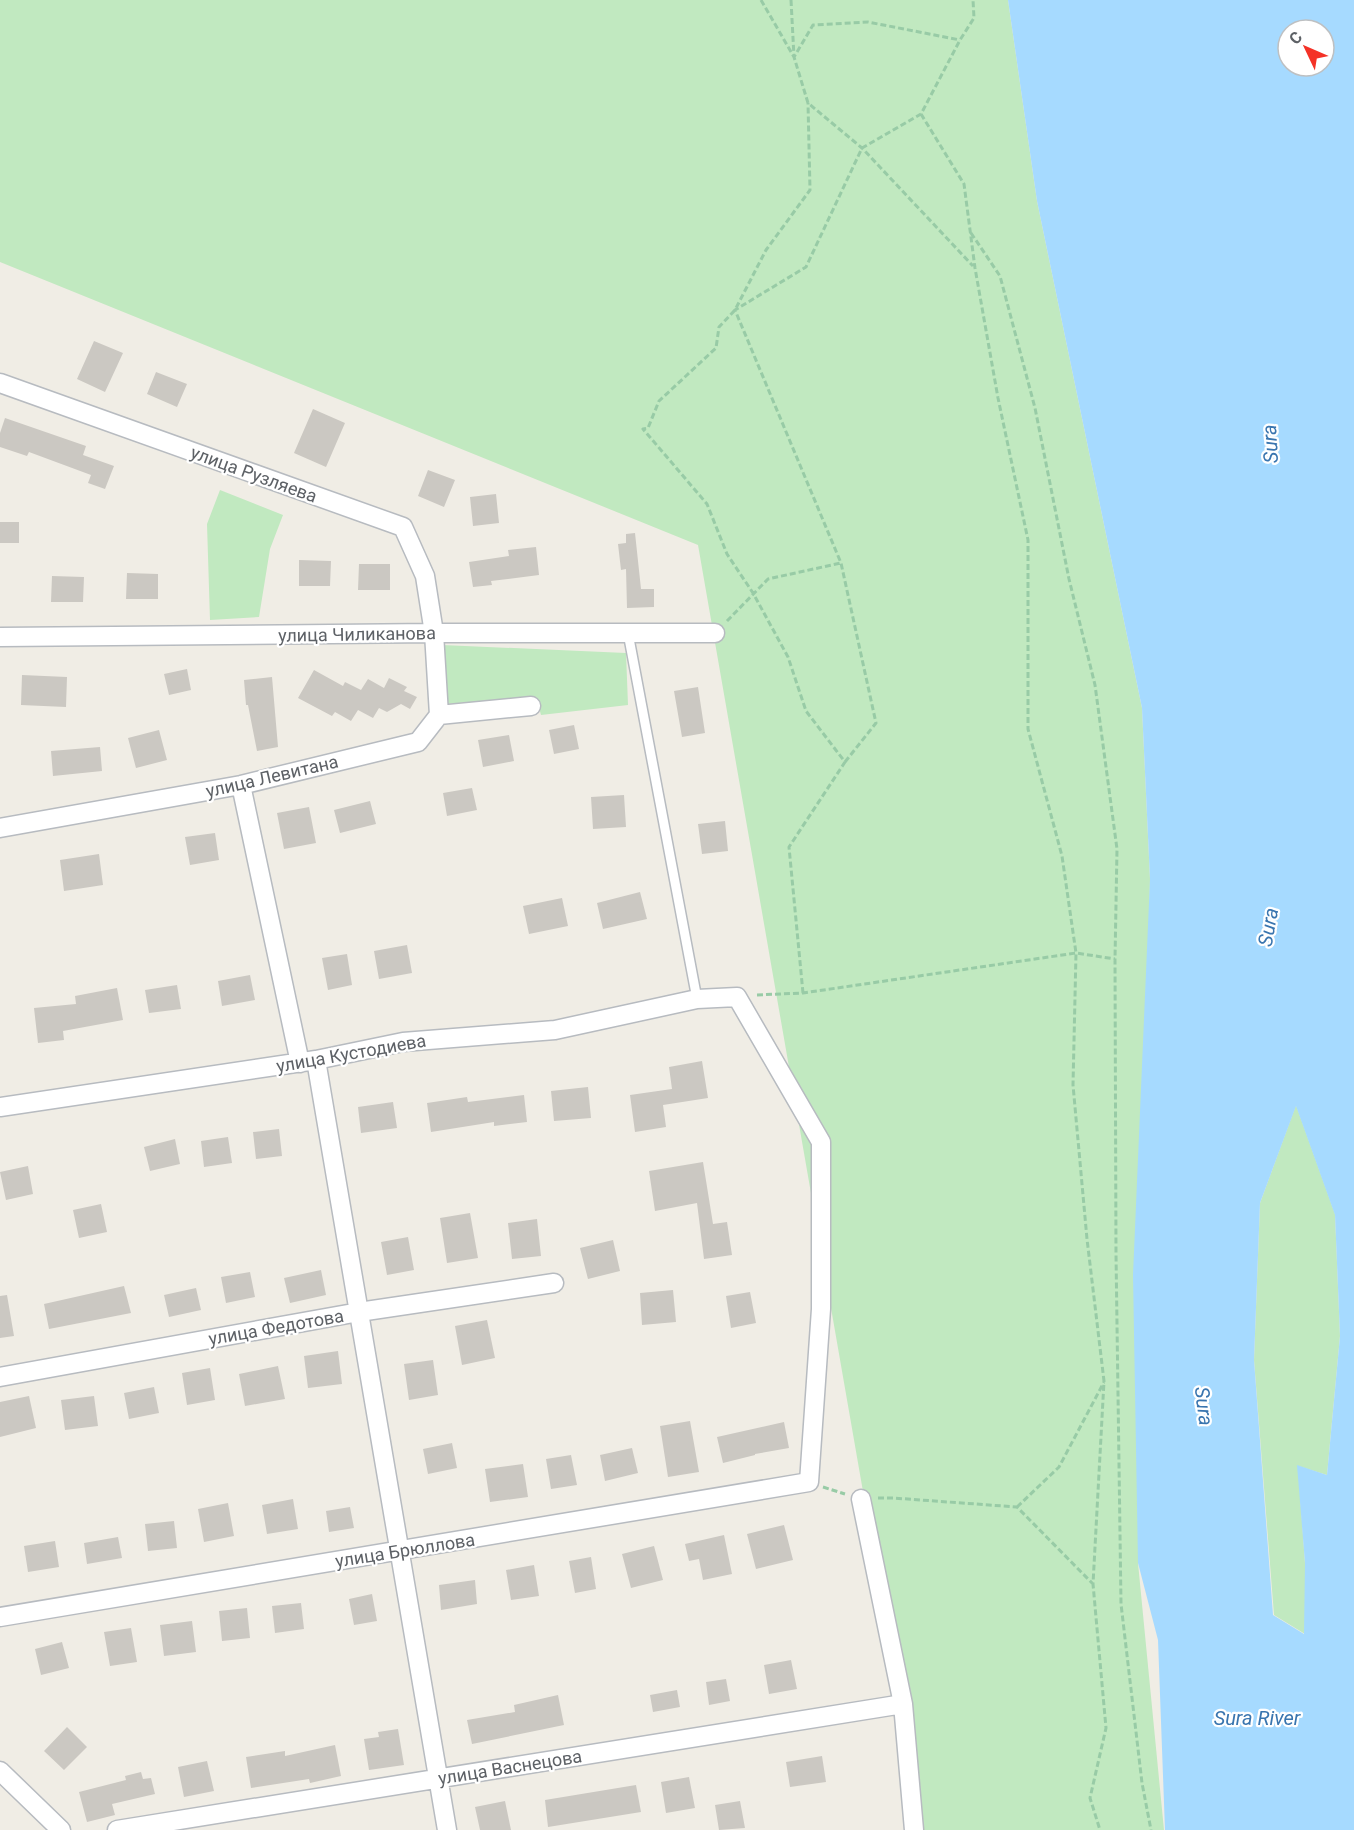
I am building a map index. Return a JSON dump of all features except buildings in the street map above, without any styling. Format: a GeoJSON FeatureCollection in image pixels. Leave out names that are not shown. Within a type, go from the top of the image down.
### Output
{"type":"FeatureCollection","features":[{"type":"Feature","properties":{"kind":"street","name":"улица Рузляева"},"geometry":{"type":"LineString","coordinates":[[0,383],[403,527],[424,576],[435,633],[439,715]]}},
{"type":"Feature","properties":{"kind":"street","name":"улица Чиликанова"},"geometry":{"type":"LineString","coordinates":[[0,638],[435,633],[715,633]]}},
{"type":"Feature","properties":{"kind":"street"},"geometry":{"type":"LineString","coordinates":[[439,715],[531,706]]}},
{"type":"Feature","properties":{"kind":"street","name":"улица Левитана"},"geometry":{"type":"LineString","coordinates":[[0,828],[241,785],[418,742],[439,715]]}},
{"type":"Feature","properties":{"kind":"street"},"geometry":{"type":"LineString","coordinates":[[241,785],[308,1061],[359,1312],[447,1830]]}},
{"type":"Feature","properties":{"kind":"street"},"geometry":{"type":"LineString","coordinates":[[737,996],[821,1142],[821,1309],[809,1482]]}},
{"type":"Feature","properties":{"kind":"street","name":"улица Кустодиева"},"geometry":{"type":"LineString","coordinates":[[0,1107],[308,1061],[403,1042],[555,1030],[697,999],[737,996]]}},
{"type":"Feature","properties":{"kind":"street","name":"улица Федотова"},"geometry":{"type":"LineString","coordinates":[[0,1377],[359,1312],[554,1283]]}},
{"type":"Feature","properties":{"kind":"street","name":"улица Брюллова"},"geometry":{"type":"LineString","coordinates":[[0,1617],[809,1482]]}},
{"type":"Feature","properties":{"kind":"street"},"geometry":{"type":"LineString","coordinates":[[861,1499],[903,1704],[914,1830]]}},
{"type":"Feature","properties":{"kind":"street","name":"улица Васнецова"},"geometry":{"type":"LineString","coordinates":[[117,1830],[903,1704]]}},
{"type":"Feature","properties":{"kind":"street"},"geometry":{"type":"LineString","coordinates":[[0,1771],[61,1830]]}},
{"type":"Feature","properties":{"kind":"lane"},"geometry":{"type":"LineString","coordinates":[[628,633],[697,999]]}},
{"type":"Feature","properties":{"kind":"path"},"geometry":{"type":"LineString","coordinates":[[761,0],[794,57]]}},
{"type":"Feature","properties":{"kind":"path"},"geometry":{"type":"LineString","coordinates":[[735,310],[766,250],[810,190],[807,104],[794,57],[791,0]]}},
{"type":"Feature","properties":{"kind":"path"},"geometry":{"type":"LineString","coordinates":[[844,762],[806,711],[788,657],[753,593],[727,554],[707,504],[643,429],[648,428],[660,401],[716,348],[719,327],[735,310],[806,267],[862,148],[921,114],[960,40],[975,18],[973,0]]}},
{"type":"Feature","properties":{"kind":"path"},"geometry":{"type":"LineString","coordinates":[[794,57],[813,25],[868,22],[960,40]]}},
{"type":"Feature","properties":{"kind":"path"},"geometry":{"type":"LineString","coordinates":[[807,104],[862,148],[975,268]]}},
{"type":"Feature","properties":{"kind":"path"},"geometry":{"type":"LineString","coordinates":[[921,114],[964,184],[975,268],[998,398],[1028,540],[1028,729],[1062,856],[1076,953],[1073,1085],[1087,1239],[1104,1381],[1093,1584],[1106,1728],[1090,1798],[1100,1830]]}},
{"type":"Feature","properties":{"kind":"path"},"geometry":{"type":"LineString","coordinates":[[970,231],[1000,276],[1035,408],[1069,579],[1095,685],[1117,849],[1116,1254],[1121,1604],[1142,1783],[1151,1830]]}},
{"type":"Feature","properties":{"kind":"path"},"geometry":{"type":"LineString","coordinates":[[735,310],[841,563],[876,723],[844,762],[789,848],[803,993]]}},
{"type":"Feature","properties":{"kind":"path"},"geometry":{"type":"LineString","coordinates":[[715,633],[768,579],[841,563]]}},
{"type":"Feature","properties":{"kind":"path"},"geometry":{"type":"LineString","coordinates":[[737,996],[803,993],[1076,953],[1115,959]]}},
{"type":"Feature","properties":{"kind":"path"},"geometry":{"type":"LineString","coordinates":[[1017,1507],[1059,1467],[1104,1381]]}},
{"type":"Feature","properties":{"kind":"path"},"geometry":{"type":"LineString","coordinates":[[809,1482],[861,1499],[893,1498],[1017,1507],[1093,1584]]}},
{"type":"Feature","properties":{"kind":"green space"},"geometry":{"type":"Polygon","coordinates":[[[0,0],[1008,0],[1037,201],[1142,708],[1150,879],[1138,1563],[1164,1830],[922,1830],[698,545],[0,262],[0,0]]]}},
{"type":"Feature","properties":{"kind":"green space"},"geometry":{"type":"Polygon","coordinates":[[[220,490],[283,515],[270,549],[259,617],[210,620],[207,524],[220,490]]]}},
{"type":"Feature","properties":{"kind":"green space"},"geometry":{"type":"Polygon","coordinates":[[[442,645],[626,653],[628,705],[541,715],[536,697],[446,704],[442,645]]]}},
{"type":"Feature","properties":{"kind":"green space"},"geometry":{"type":"Polygon","coordinates":[[[1296,1105],[1335,1214],[1340,1336],[1327,1475],[1298,1466],[1305,1563],[1305,1634],[1274,1615],[1254,1360],[1260,1203],[1296,1105]]]}},
{"type":"Feature","properties":{"kind":"water"},"geometry":{"type":"Polygon","coordinates":[[[1008,0],[1354,0],[1354,1830],[1165,1830],[1158,1640],[1138,1563],[1133,1275],[1150,879],[1142,708],[1037,201],[1008,0]],[[1296,1106],[1260,1203],[1254,1360],[1273,1615],[1304,1634],[1305,1563],[1297,1465],[1327,1475],[1340,1336],[1335,1215],[1296,1106]]]}},
{"type":"Feature","properties":{"kind":"water label","name":"Sura"},"geometry":{"type":"Point","coordinates":[1270,444]}},
{"type":"Feature","properties":{"kind":"water label","name":"Sura"},"geometry":{"type":"Point","coordinates":[1268,927]}},
{"type":"Feature","properties":{"kind":"water label","name":"Sura"},"geometry":{"type":"Point","coordinates":[1204,1406]}},
{"type":"Feature","properties":{"kind":"water label","name":"Sura River"},"geometry":{"type":"Point","coordinates":[1257,1718]}}]}
